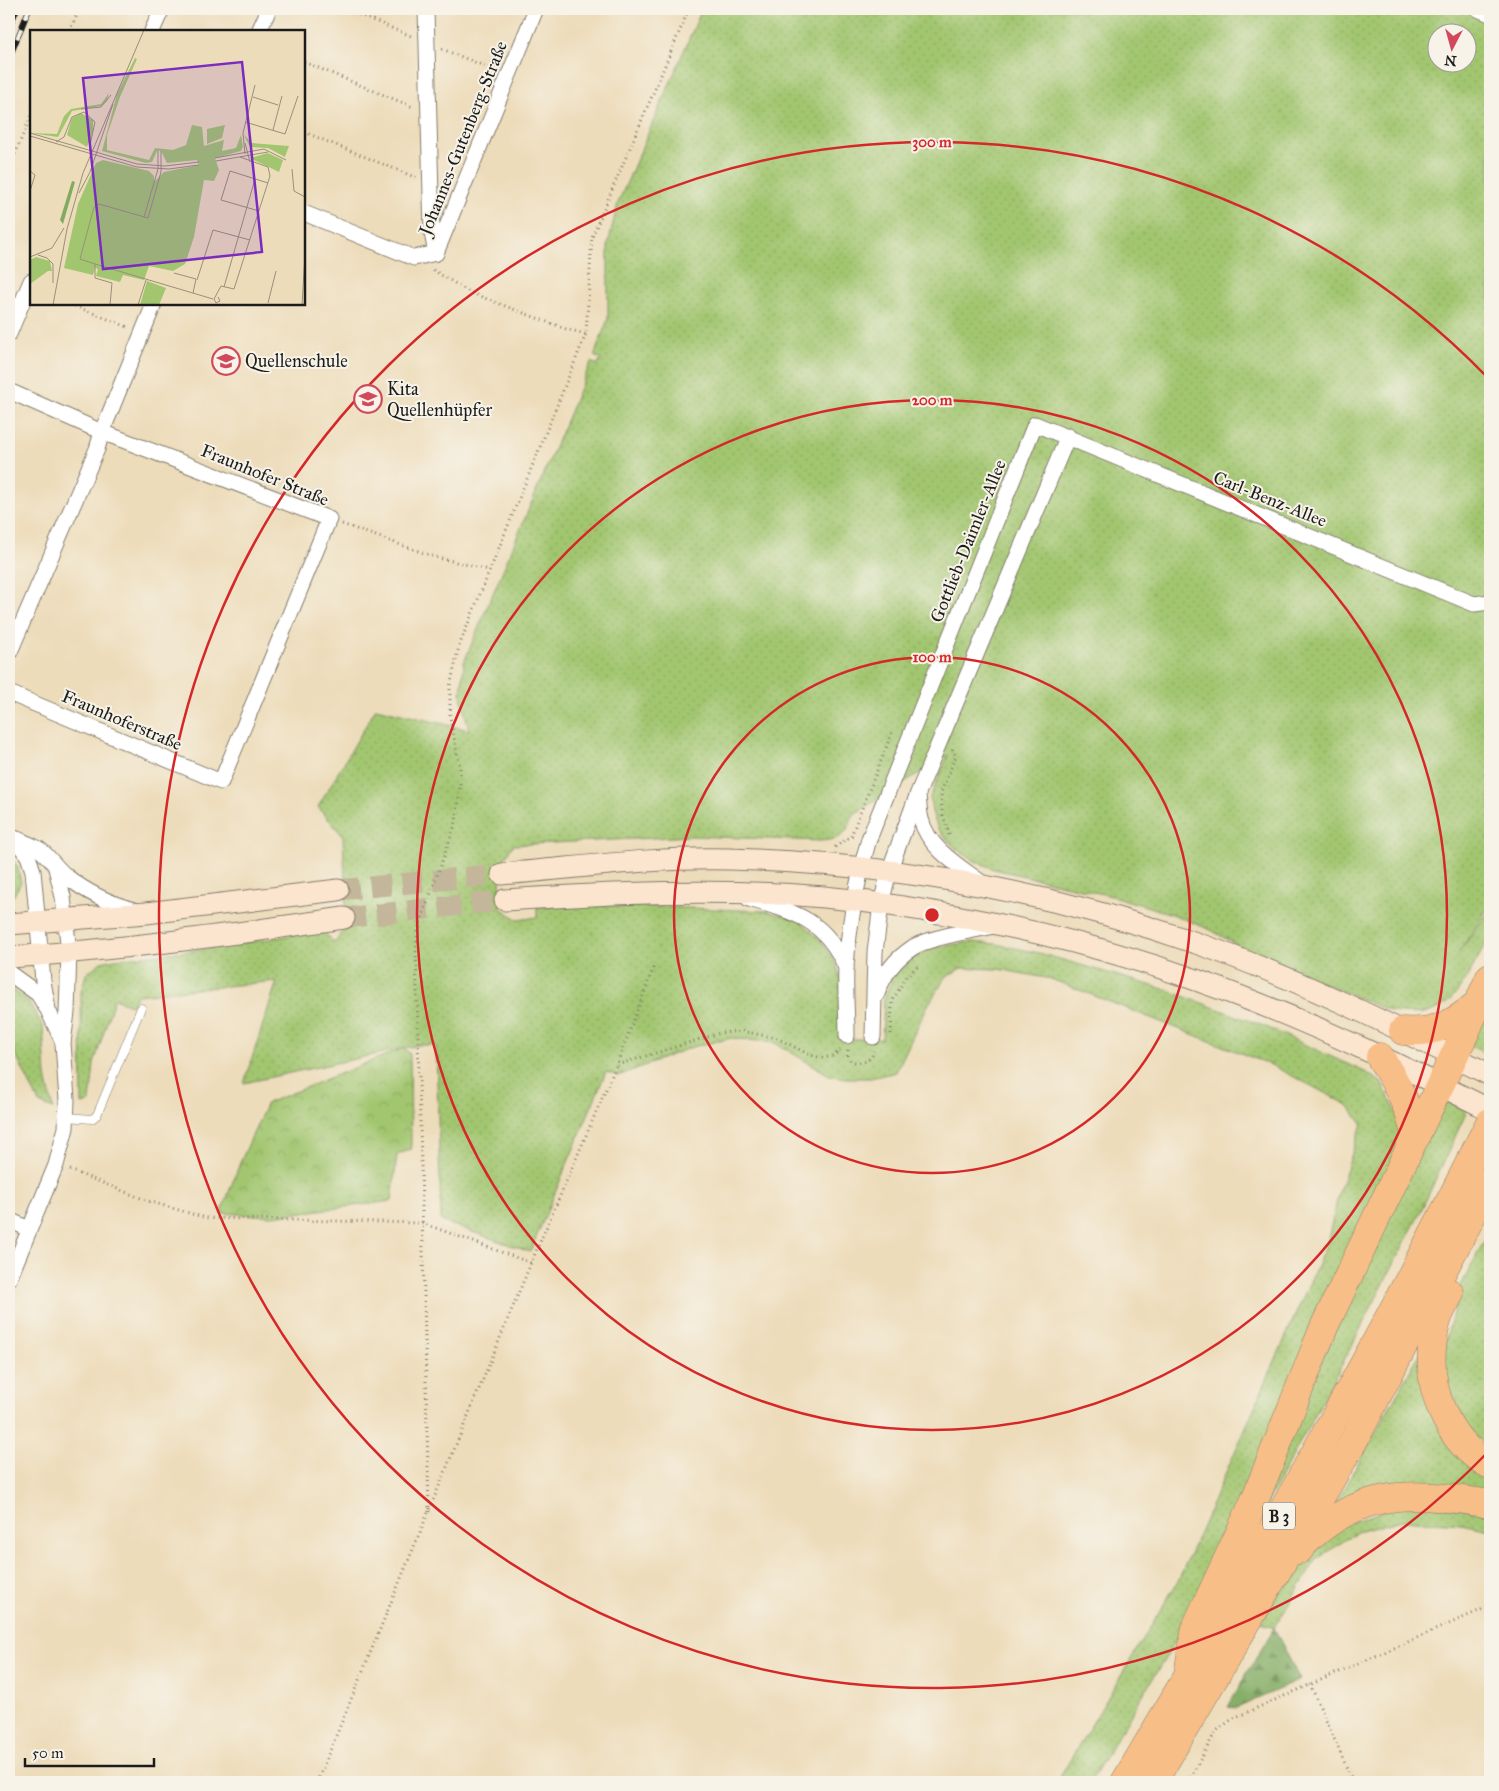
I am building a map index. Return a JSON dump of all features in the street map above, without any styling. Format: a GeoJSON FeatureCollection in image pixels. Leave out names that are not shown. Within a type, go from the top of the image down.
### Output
{"type":"FeatureCollection","features":[{"type":"Feature","properties":{"kind":"highway"},"geometry":{"type":"LineString","coordinates":[[1186,1680],[1196,1627],[1254,1502],[1324,1327],[1416,1137],[1490,976]]}},
{"type":"Feature","properties":{"kind":"highway"},"geometry":{"type":"LineString","coordinates":[[1403,1031],[1420,1032],[1442,1027],[1463,1016],[1477,1004]]}},
{"type":"Feature","properties":{"kind":"highway"},"geometry":{"type":"LineString","coordinates":[[1380,1057],[1400,1089],[1411,1115],[1416,1137]]}},
{"type":"Feature","properties":{"kind":"highway","name":"B 3"},"geometry":{"type":"LineString","coordinates":[[1125,1782],[1186,1680],[1371,1352],[1488,1123]]}},
{"type":"Feature","properties":{"kind":"highway","name":"B 3"},"geometry":{"type":"LineString","coordinates":[[1153,1782],[1353,1442],[1490,1181]]}},
{"type":"Feature","properties":{"kind":"highway"},"geometry":{"type":"LineString","coordinates":[[1490,1210],[1436,1322],[1431,1362],[1434,1388],[1445,1417],[1464,1443],[1490,1465]]}},
{"type":"Feature","properties":{"kind":"highway"},"geometry":{"type":"LineString","coordinates":[[1252,1613],[1267,1600],[1305,1541],[1342,1513],[1363,1504],[1405,1495],[1429,1496],[1490,1504]]}},
{"type":"Feature","properties":{"kind":"main road"},"geometry":{"type":"LineString","coordinates":[[502,874],[655,861],[726,859],[787,861],[861,868],[985,886],[1082,908],[1199,944],[1277,974],[1403,1031],[1490,1076]]}},
{"type":"Feature","properties":{"kind":"main road"},"geometry":{"type":"LineString","coordinates":[[9,924],[146,913],[338,890]]}},
{"type":"Feature","properties":{"kind":"main road"},"geometry":{"type":"LineString","coordinates":[[505,900],[609,893],[726,892],[854,900],[1001,924],[1134,958],[1205,982],[1304,1022],[1440,1086],[1488,1123]]}},
{"type":"Feature","properties":{"kind":"main road"},"geometry":{"type":"LineString","coordinates":[[9,957],[208,937],[344,918]]}},
{"type":"Feature","properties":{"kind":"street"},"geometry":{"type":"LineString","coordinates":[[152,30],[162,9]]}},
{"type":"Feature","properties":{"kind":"street"},"geometry":{"type":"LineString","coordinates":[[259,30],[269,9]]}},
{"type":"Feature","properties":{"kind":"street","name":"Johannes-Gutenberg-Straße"},"geometry":{"type":"LineString","coordinates":[[426,9],[432,233],[436,253]]}},
{"type":"Feature","properties":{"kind":"street","name":"Johannes-Gutenberg-Straße"},"geometry":{"type":"LineString","coordinates":[[436,253],[536,9]]}},
{"type":"Feature","properties":{"kind":"street"},"geometry":{"type":"LineString","coordinates":[[1478,9],[1490,14]]}},
{"type":"Feature","properties":{"kind":"street","name":"Johannes-Gutenberg-Straße"},"geometry":{"type":"LineString","coordinates":[[305,213],[414,258],[436,253]]}},
{"type":"Feature","properties":{"kind":"street"},"geometry":{"type":"LineString","coordinates":[[9,334],[30,283]]}},
{"type":"Feature","properties":{"kind":"street"},"geometry":{"type":"LineString","coordinates":[[9,654],[97,449],[102,432],[154,305]]}},
{"type":"Feature","properties":{"kind":"street","name":"Fraunhofer Straße"},"geometry":{"type":"LineString","coordinates":[[9,391],[102,432],[329,519],[221,782]]}},
{"type":"Feature","properties":{"kind":"street","name":"Carl-Benz-Allee"},"geometry":{"type":"LineString","coordinates":[[1036,424],[1474,604],[1490,602]]}},
{"type":"Feature","properties":{"kind":"street","name":"Gottlieb-Daimler-Allee"},"geometry":{"type":"LineString","coordinates":[[847,1036],[846,969],[854,900],[874,825],[1036,424]]}},
{"type":"Feature","properties":{"kind":"street"},"geometry":{"type":"LineString","coordinates":[[873,1037],[875,952],[881,904],[888,871],[943,732],[1068,436]]}},
{"type":"Feature","properties":{"kind":"street","name":"Fraunhoferstraße"},"geometry":{"type":"LineString","coordinates":[[9,693],[221,782]]}},
{"type":"Feature","properties":{"kind":"street"},"geometry":{"type":"LineString","coordinates":[[918,793],[922,820],[932,841],[985,886]]}},
{"type":"Feature","properties":{"kind":"street"},"geometry":{"type":"LineString","coordinates":[[9,1279],[56,1165],[66,1128],[67,1100],[63,1043],[67,1012],[68,952],[62,890],[56,868],[49,858],[38,848],[12,837]]}},
{"type":"Feature","properties":{"kind":"street"},"geometry":{"type":"LineString","coordinates":[[12,837],[28,856],[33,871],[48,1010]]}},
{"type":"Feature","properties":{"kind":"street"},"geometry":{"type":"LineString","coordinates":[[56,868],[94,894],[123,907],[146,913]]}},
{"type":"Feature","properties":{"kind":"street"},"geometry":{"type":"LineString","coordinates":[[726,892],[788,910],[814,923],[831,940],[840,954],[846,969]]}},
{"type":"Feature","properties":{"kind":"street"},"geometry":{"type":"LineString","coordinates":[[873,1005],[882,980],[890,968],[912,948],[942,938],[1001,924]]}},
{"type":"Feature","properties":{"kind":"street"},"geometry":{"type":"LineString","coordinates":[[9,973],[38,994],[48,1010],[63,1043]]}},
{"type":"Feature","properties":{"kind":"street"},"geometry":{"type":"LineString","coordinates":[[9,1220],[29,1228]]}},
{"type":"Feature","properties":{"kind":"lane"},"geometry":{"type":"LineString","coordinates":[[66,1117],[92,1119],[97,1115],[141,1008]]}},
{"type":"Feature","properties":{"kind":"path"},"geometry":{"type":"LineString","coordinates":[[70,30],[80,9]]}},
{"type":"Feature","properties":{"kind":"path"},"geometry":{"type":"LineString","coordinates":[[429,1512],[416,948],[418,928],[456,822],[460,768],[450,717],[450,687],[460,646],[489,570],[586,334],[592,237],[689,9]]}},
{"type":"Feature","properties":{"kind":"path"},"geometry":{"type":"LineString","coordinates":[[305,62],[429,114]]}},
{"type":"Feature","properties":{"kind":"path"},"geometry":{"type":"LineString","coordinates":[[9,168],[30,118]]}},
{"type":"Feature","properties":{"kind":"path"},"geometry":{"type":"LineString","coordinates":[[305,132],[431,184]]}},
{"type":"Feature","properties":{"kind":"path"},"geometry":{"type":"LineString","coordinates":[[414,258],[471,293],[566,329],[586,334]]}},
{"type":"Feature","properties":{"kind":"path"},"geometry":{"type":"LineString","coordinates":[[72,305],[142,333]]}},
{"type":"Feature","properties":{"kind":"path"},"geometry":{"type":"LineString","coordinates":[[329,519],[435,557],[489,570]]}},
{"type":"Feature","properties":{"kind":"path"},"geometry":{"type":"LineString","coordinates":[[938,848],[950,838],[942,811],[941,792],[956,756],[943,732]]}},
{"type":"Feature","properties":{"kind":"path"},"geometry":{"type":"LineString","coordinates":[[891,1034],[892,1002],[906,977],[924,959]]}},
{"type":"Feature","properties":{"kind":"path"},"geometry":{"type":"LineString","coordinates":[[318,1782],[531,1264],[616,1066],[655,964]]}},
{"type":"Feature","properties":{"kind":"path"},"geometry":{"type":"LineString","coordinates":[[616,1066],[720,1033],[741,1031],[777,1038],[810,1055],[823,1058],[832,1056],[840,1050],[847,1036]]}},
{"type":"Feature","properties":{"kind":"path"},"geometry":{"type":"LineString","coordinates":[[847,1036],[848,1056],[851,1061],[858,1063],[867,1062],[872,1057],[874,1052],[873,1037]]}},
{"type":"Feature","properties":{"kind":"path"},"geometry":{"type":"LineString","coordinates":[[56,1165],[148,1201],[206,1218],[422,1223],[531,1264]]}},
{"type":"Feature","properties":{"kind":"path"},"geometry":{"type":"LineString","coordinates":[[1188,1782],[1216,1731],[1234,1718],[1490,1606]]}},
{"type":"Feature","properties":{"kind":"path"},"geometry":{"type":"LineString","coordinates":[[1310,1684],[1353,1782]]}},
{"type":"Feature","properties":{"kind":"green space"},"geometry":{"type":"Polygon","coordinates":[[[702,9],[1490,9],[1490,905],[1458,954],[1490,910],[1490,927],[1489,937],[1485,946],[1465,981],[1449,1001],[1430,1012],[1419,1014],[1389,1011],[1245,950],[1211,930],[1172,914],[1112,896],[994,869],[975,861],[956,849],[943,835],[938,829],[932,812],[930,797],[948,755],[854,814],[845,832],[834,839],[820,841],[692,836],[513,845],[500,866],[501,908],[518,920],[537,917],[537,907],[611,905],[766,911],[800,920],[823,943],[836,963],[841,981],[841,1039],[882,1039],[884,999],[894,974],[915,957],[935,947],[973,942],[996,944],[1039,953],[1167,990],[1264,1026],[1365,1072],[1381,1082],[1399,1116],[1401,1134],[1396,1158],[1195,1609],[1090,1782],[1057,1782],[1178,1581],[1327,1243],[1339,1192],[1362,1124],[1348,1105],[1271,1065],[1051,979],[998,969],[961,968],[945,978],[928,1005],[896,1072],[871,1078],[831,1076],[775,1043],[732,1038],[692,1047],[618,1076],[606,1072],[530,1252],[441,1221],[436,1045],[419,1045],[244,1083],[277,981],[137,995],[131,1005],[114,999],[94,1064],[90,1102],[82,1104],[81,992],[86,974],[101,962],[115,959],[215,948],[322,930],[335,943],[347,925],[343,836],[318,807],[376,708],[469,730],[461,696],[464,662],[591,362],[598,365],[601,359],[594,356],[608,319],[608,244],[618,203],[702,9]]]}},
{"type":"Feature","properties":{"kind":"green space"},"geometry":{"type":"Polygon","coordinates":[[[9,857],[17,865],[21,882],[13,897],[9,899],[9,857]]]}},
{"type":"Feature","properties":{"kind":"green space"},"geometry":{"type":"Polygon","coordinates":[[[9,987],[28,1001],[43,1026],[46,1076],[53,1109],[39,1103],[9,1041],[9,987]]]}},
{"type":"Feature","properties":{"kind":"green space"},"geometry":{"type":"Polygon","coordinates":[[[1490,992],[1490,1056],[1467,1044],[1490,992]]]}},
{"type":"Feature","properties":{"kind":"green space"},"geometry":{"type":"Polygon","coordinates":[[[404,1048],[410,1054],[411,1149],[397,1155],[392,1201],[272,1216],[221,1213],[240,1163],[267,1103],[404,1048]]]}},
{"type":"Feature","properties":{"kind":"green space"},"geometry":{"type":"Polygon","coordinates":[[[1442,1099],[1467,1111],[1419,1215],[1337,1374],[1261,1514],[1294,1419],[1442,1099]]]}},
{"type":"Feature","properties":{"kind":"green space"},"geometry":{"type":"Polygon","coordinates":[[[1490,1229],[1490,1450],[1467,1427],[1448,1392],[1441,1358],[1459,1290],[1490,1229]]]}},
{"type":"Feature","properties":{"kind":"green space"},"geometry":{"type":"Polygon","coordinates":[[[1424,1346],[1423,1370],[1490,1473],[1490,1492],[1438,1484],[1399,1483],[1367,1491],[1335,1504],[1424,1346]]]}},
{"type":"Feature","properties":{"kind":"green space"},"geometry":{"type":"Polygon","coordinates":[[[1409,1502],[1490,1512],[1490,1530],[1461,1524],[1402,1520],[1357,1532],[1317,1559],[1274,1628],[1261,1623],[1284,1582],[1303,1556],[1332,1529],[1409,1502]]]}},
{"type":"Feature","properties":{"kind":"green space"},"geometry":{"type":"Polygon","coordinates":[[[1274,1628],[1300,1680],[1237,1708],[1227,1707],[1274,1628]]]}},
{"type":"Feature","properties":{"kind":"tunnel"},"geometry":{"type":"LineString","coordinates":[[338,890],[502,874]]}},
{"type":"Feature","properties":{"kind":"tunnel"},"geometry":{"type":"LineString","coordinates":[[344,918],[505,900]]}},
{"type":"Feature","properties":{"kind":"railway"},"geometry":{"type":"LineString","coordinates":[[9,28],[17,9]]}},
{"type":"Feature","properties":{"kind":"railway"},"geometry":{"type":"LineString","coordinates":[[9,59],[29,9]]}},
{"type":"Feature","properties":{"kind":"place","name":"Quellenschule"},"geometry":{"type":"Point","coordinates":[226,361]}},
{"type":"Feature","properties":{"kind":"place","name":"Kita Quellenhüpfer"},"geometry":{"type":"Point","coordinates":[368,399]}}]}
